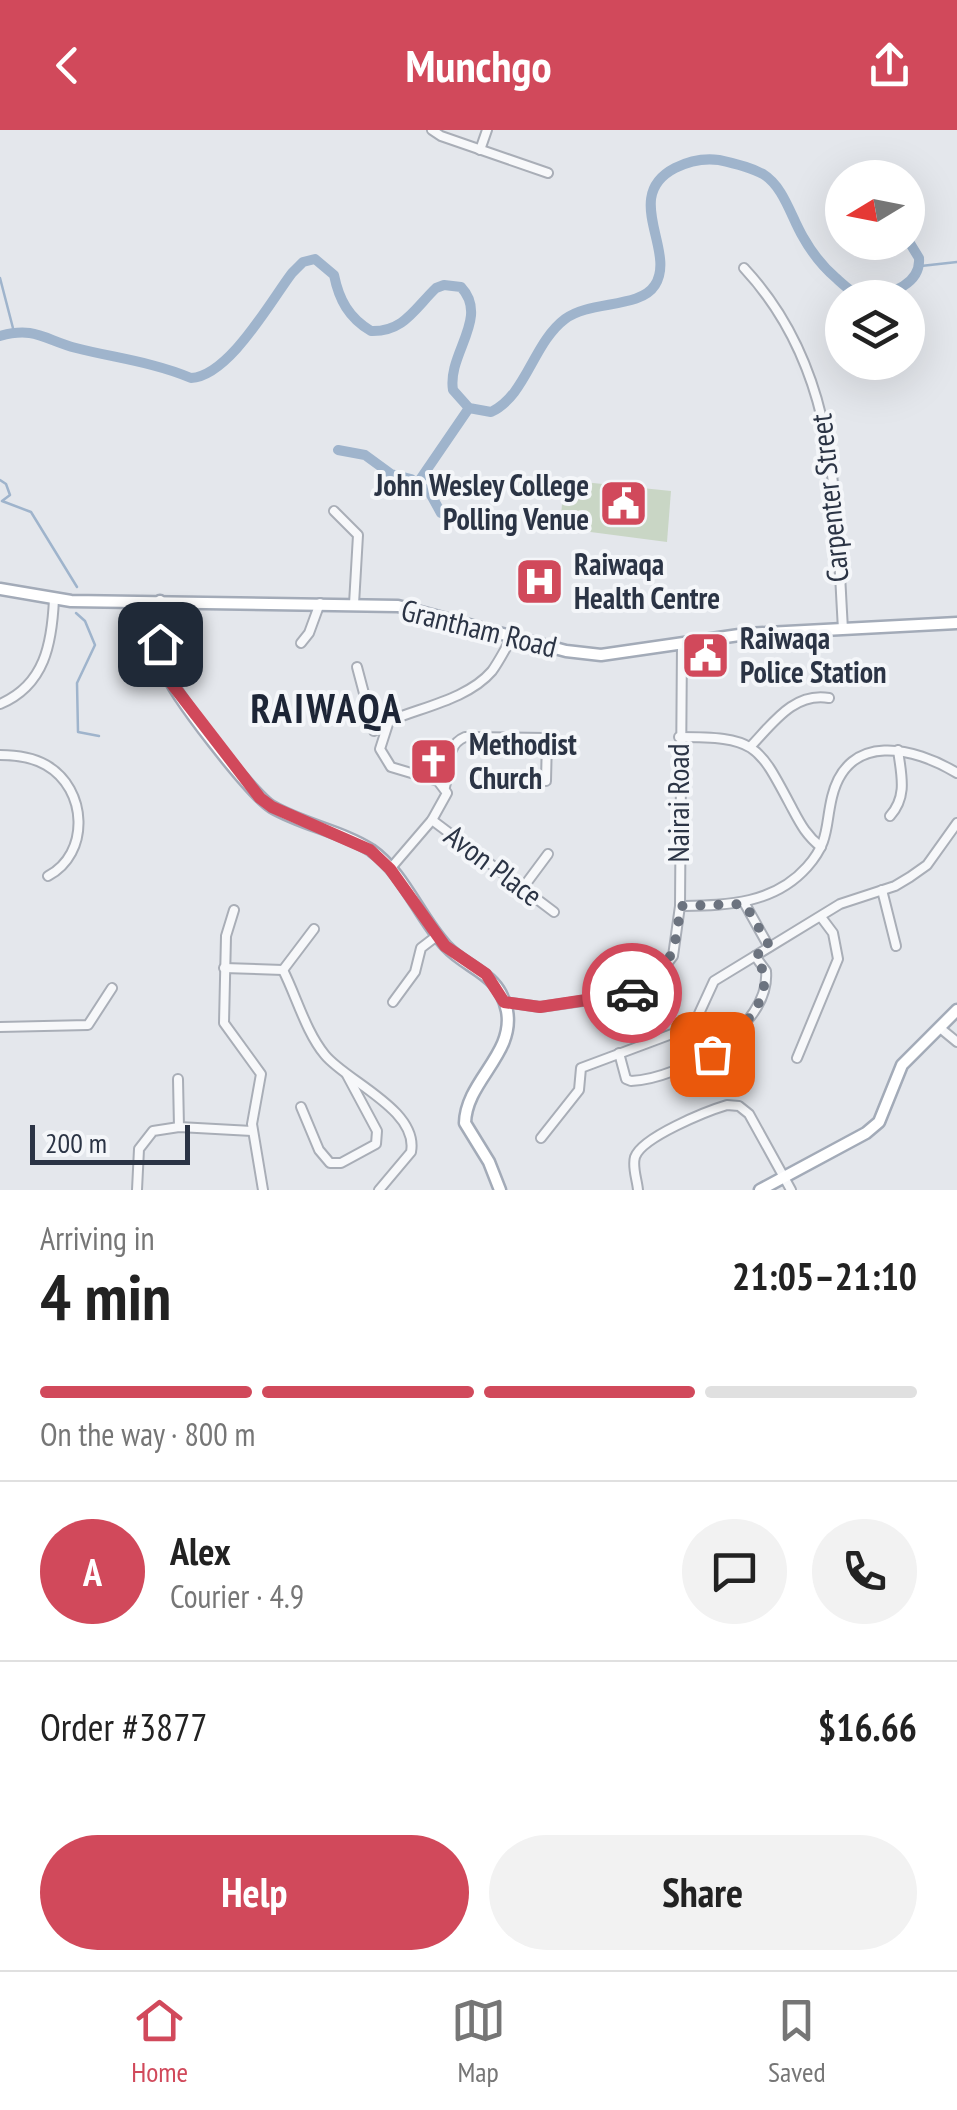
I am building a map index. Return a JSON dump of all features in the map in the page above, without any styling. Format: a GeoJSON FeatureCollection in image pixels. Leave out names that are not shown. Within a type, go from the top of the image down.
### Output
{"type":"FeatureCollection","features":[{"type":"Feature","properties":{"kind":"main road","name":"Grantham Road"},"geometry":{"type":"LineString","coordinates":[[0,589],[54,599],[354,604],[431,612],[590,655],[746,634],[957,623]]}},
{"type":"Feature","properties":{"kind":"main road"},"geometry":{"type":"LineString","coordinates":[[160,601],[160,644],[169,680],[251,787],[272,807],[370,850],[390,869],[438,936],[455,954],[486,974],[504,1002],[508,1017],[506,1033],[469,1096],[465,1122],[500,1190]]}},
{"type":"Feature","properties":{"kind":"main road"},"geometry":{"type":"LineString","coordinates":[[760,1190],[866,1133],[879,1122],[902,1065],[957,1010]]}},
{"type":"Feature","properties":{"kind":"street"},"geometry":{"type":"LineString","coordinates":[[432,130],[548,173]]}},
{"type":"Feature","properties":{"kind":"street"},"geometry":{"type":"LineString","coordinates":[[480,150],[488,130]]}},
{"type":"Feature","properties":{"kind":"street","name":"Carpenter Street"},"geometry":{"type":"LineString","coordinates":[[744,268],[765,293],[790,335],[820,402],[831,452],[843,629]]}},
{"type":"Feature","properties":{"kind":"street"},"geometry":{"type":"LineString","coordinates":[[334,511],[358,535],[354,604]]}},
{"type":"Feature","properties":{"kind":"street"},"geometry":{"type":"LineString","coordinates":[[0,704],[23,690],[42,668],[50,641],[54,599]]}},
{"type":"Feature","properties":{"kind":"street"},"geometry":{"type":"LineString","coordinates":[[300,644],[310,632],[320,603]]}},
{"type":"Feature","properties":{"kind":"street"},"geometry":{"type":"LineString","coordinates":[[446,788],[438,781],[391,768],[380,749],[384,730],[390,721],[479,682],[491,671],[513,636]]}},
{"type":"Feature","properties":{"kind":"street","name":"Nairai Road"},"geometry":{"type":"LineString","coordinates":[[504,1002],[540,1007],[632,994],[650,985],[673,956],[680,906],[682,644]]}},
{"type":"Feature","properties":{"kind":"street"},"geometry":{"type":"LineString","coordinates":[[357,667],[374,731]]}},
{"type":"Feature","properties":{"kind":"street"},"geometry":{"type":"LineString","coordinates":[[751,746],[791,706],[814,695],[829,698]]}},
{"type":"Feature","properties":{"kind":"street"},"geometry":{"type":"LineString","coordinates":[[390,869],[446,801],[451,750],[459,739],[546,738],[546,781]]}},
{"type":"Feature","properties":{"kind":"street"},"geometry":{"type":"LineString","coordinates":[[679,738],[718,738],[751,746],[767,760],[803,830],[821,847]]}},
{"type":"Feature","properties":{"kind":"street"},"geometry":{"type":"LineString","coordinates":[[680,906],[745,904],[805,870],[821,847],[830,826],[831,799],[852,762],[875,751],[898,750],[913,752],[957,773]]}},
{"type":"Feature","properties":{"kind":"street"},"geometry":{"type":"LineString","coordinates":[[890,816],[899,806],[903,790],[898,750]]}},
{"type":"Feature","properties":{"kind":"street"},"geometry":{"type":"LineString","coordinates":[[0,756],[15,755],[46,765],[76,801],[75,848],[67,862],[48,876]]}},
{"type":"Feature","properties":{"kind":"street","name":"Avon Place"},"geometry":{"type":"LineString","coordinates":[[432,820],[554,912]]}},
{"type":"Feature","properties":{"kind":"street"},"geometry":{"type":"LineString","coordinates":[[541,1138],[580,1090],[581,1068],[688,1028],[697,1018],[714,981],[853,897],[895,886],[927,865],[957,824]]}},
{"type":"Feature","properties":{"kind":"street"},"geometry":{"type":"LineString","coordinates":[[522,889],[548,854]]}},
{"type":"Feature","properties":{"kind":"street"},"geometry":{"type":"LineString","coordinates":[[882,890],[896,946]]}},
{"type":"Feature","properties":{"kind":"street"},"geometry":{"type":"LineString","coordinates":[[745,904],[770,947]]}},
{"type":"Feature","properties":{"kind":"street"},"geometry":{"type":"LineString","coordinates":[[234,910],[226,936],[224,1023],[261,1074],[252,1131],[264,1190]]}},
{"type":"Feature","properties":{"kind":"street"},"geometry":{"type":"LineString","coordinates":[[797,1058],[838,959],[833,934],[822,917]]}},
{"type":"Feature","properties":{"kind":"street"},"geometry":{"type":"LineString","coordinates":[[283,970],[314,928]]}},
{"type":"Feature","properties":{"kind":"street"},"geometry":{"type":"LineString","coordinates":[[393,1002],[415,972],[421,948],[438,936]]}},
{"type":"Feature","properties":{"kind":"street"},"geometry":{"type":"LineString","coordinates":[[619,1053],[626,1079],[631,1081],[712,1054],[738,1031],[764,992],[766,971],[755,956]]}},
{"type":"Feature","properties":{"kind":"street"},"geometry":{"type":"LineString","coordinates":[[224,968],[283,970]]}},
{"type":"Feature","properties":{"kind":"street"},"geometry":{"type":"LineString","coordinates":[[283,970],[316,1042],[347,1075],[383,1098],[412,1144],[411,1152],[379,1190]]}},
{"type":"Feature","properties":{"kind":"street"},"geometry":{"type":"LineString","coordinates":[[0,1027],[88,1025],[112,988]]}},
{"type":"Feature","properties":{"kind":"street"},"geometry":{"type":"LineString","coordinates":[[940,1028],[957,1042]]}},
{"type":"Feature","properties":{"kind":"street"},"geometry":{"type":"LineString","coordinates":[[301,1107],[318,1150],[330,1163],[341,1163],[376,1144],[377,1131],[347,1075]]}},
{"type":"Feature","properties":{"kind":"street"},"geometry":{"type":"LineString","coordinates":[[178,1079],[179,1126]]}},
{"type":"Feature","properties":{"kind":"street"},"geometry":{"type":"LineString","coordinates":[[638,1190],[633,1164],[637,1152],[650,1140],[727,1105],[739,1106],[749,1114],[791,1190]]}},
{"type":"Feature","properties":{"kind":"street"},"geometry":{"type":"LineString","coordinates":[[138,1190],[138,1149],[153,1131],[179,1126],[252,1131]]}},
{"type":"Feature","properties":{"kind":"green space"},"geometry":{"type":"Polygon","coordinates":[[[564,480],[671,491],[667,542],[560,528],[564,480]]]}},
{"type":"Feature","properties":{"kind":"waterway"},"geometry":{"type":"LineString","coordinates":[[0,336],[31,333],[191,378],[220,365],[234,352],[292,273],[303,262],[315,259],[334,275],[351,314],[371,331],[401,323],[436,288],[461,287],[469,299],[470,324],[456,363],[453,390],[469,408],[491,412],[513,394],[545,341],[565,319],[588,309],[638,298],[655,285],[660,256],[652,193],[675,168],[708,159],[747,167],[770,180],[818,259],[839,280]]}},
{"type":"Feature","properties":{"kind":"waterway"},"geometry":{"type":"LineString","coordinates":[[911,280],[919,260]]}},
{"type":"Feature","properties":{"kind":"waterway"},"geometry":{"type":"LineString","coordinates":[[921,266],[957,262]]}},
{"type":"Feature","properties":{"kind":"waterway"},"geometry":{"type":"LineString","coordinates":[[0,278],[14,332]]}},
{"type":"Feature","properties":{"kind":"waterway"},"geometry":{"type":"LineString","coordinates":[[417,484],[469,408]]}},
{"type":"Feature","properties":{"kind":"waterway"},"geometry":{"type":"LineString","coordinates":[[338,450],[365,455],[391,474],[411,479],[430,493],[441,513]]}},
{"type":"Feature","properties":{"kind":"waterway"},"geometry":{"type":"LineString","coordinates":[[0,480],[10,495],[2,501],[31,512],[77,587]]}},
{"type":"Feature","properties":{"kind":"waterway"},"geometry":{"type":"LineString","coordinates":[[76,613],[85,621],[95,645],[77,683],[78,732],[99,736]]}},
{"type":"Feature","properties":{"kind":"way so far"},"geometry":{"type":"LineString","coordinates":[[632,993],[650,985],[673,956],[680,906],[745,904],[770,947],[755,956],[766,971],[767,981],[758,1004],[738,1031],[712,1054]]}},
{"type":"Feature","properties":{"kind":"place","name":"John Wesley College Polling Venue"},"geometry":{"type":"Point","coordinates":[624,503]}},
{"type":"Feature","properties":{"kind":"place","name":"Raiwaqa Health Centre"},"geometry":{"type":"Point","coordinates":[539,582]}},
{"type":"Feature","properties":{"kind":"place","name":"Raiwaqa Police Station"},"geometry":{"type":"Point","coordinates":[705,656]}},
{"type":"Feature","properties":{"kind":"place","name":"Methodist Church"},"geometry":{"type":"Point","coordinates":[434,762]}},
{"type":"Feature","properties":{"kind":"district","name":"RAIWAQA"},"geometry":{"type":"Point","coordinates":[327,709]}},
{"type":"Feature","properties":{"kind":"route"},"geometry":{"type":"LineString","coordinates":[[160,644],[169,680],[260,798],[272,807],[370,850],[390,869],[445,946],[486,974],[504,1002],[540,1007],[632,993]]}}]}
